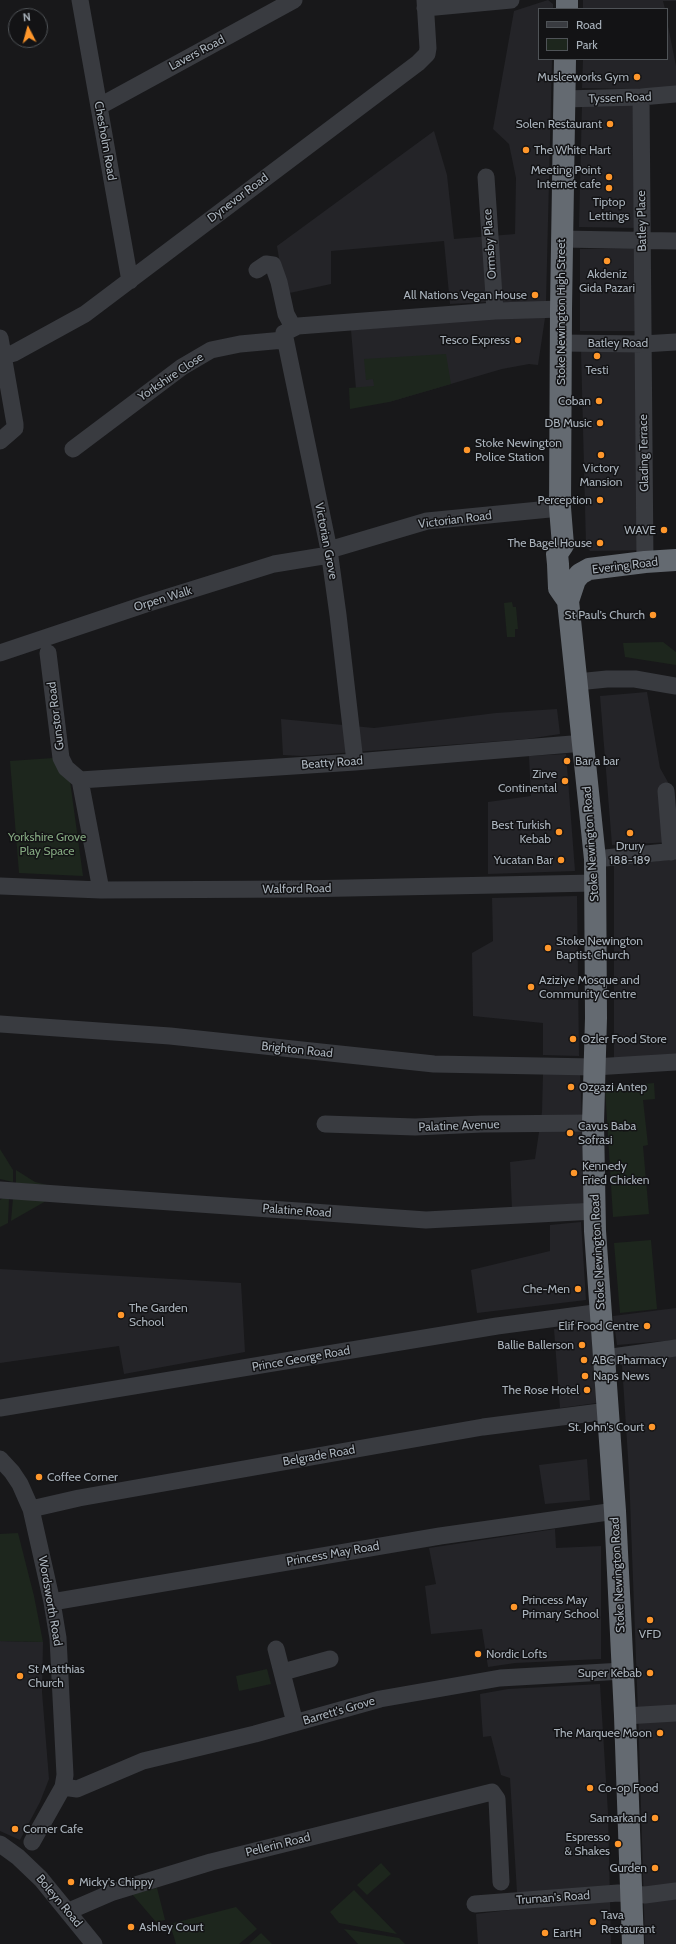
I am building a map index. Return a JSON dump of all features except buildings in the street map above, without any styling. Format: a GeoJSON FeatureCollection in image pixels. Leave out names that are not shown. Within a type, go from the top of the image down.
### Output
{"type":"FeatureCollection","features":[{"type":"Feature","properties":{"kind":"highway","name":"Stoke Newington High Street"},"geometry":{"type":"LineString","coordinates":[[560,555],[561,239],[565,60]]}},
{"type":"Feature","properties":{"kind":"highway"},"geometry":{"type":"LineString","coordinates":[[560,555],[575,556],[598,566]]}},
{"type":"Feature","properties":{"kind":"highway","name":"Stoke Newington Road"},"geometry":{"type":"LineString","coordinates":[[560,555],[559,588],[568,601],[595,859],[596,1018],[593,1123],[595,1211],[615,1512],[625,1716],[633,1944]]}},
{"type":"Feature","properties":{"kind":"highway","name":"Evering Road"},"geometry":{"type":"LineString","coordinates":[[568,601],[572,586],[580,574],[598,566],[676,560]]}},
{"type":"Feature","properties":{"kind":"street","name":"Chesholm Road"},"geometry":{"type":"LineString","coordinates":[[80,0],[130,281]]}},
{"type":"Feature","properties":{"kind":"street","name":"Lavers Road"},"geometry":{"type":"LineString","coordinates":[[100,106],[294,0]]}},
{"type":"Feature","properties":{"kind":"street","name":"Dynevor Road"},"geometry":{"type":"LineString","coordinates":[[3,356],[14,353],[57,331],[85,314],[427,54],[428,48],[425,4],[512,0]]}},
{"type":"Feature","properties":{"kind":"street","name":"Tyssen Road"},"geometry":{"type":"LineString","coordinates":[[564,99],[641,98],[676,94]]}},
{"type":"Feature","properties":{"kind":"street","name":"Batley Place"},"geometry":{"type":"LineString","coordinates":[[641,98],[643,344]]}},
{"type":"Feature","properties":{"kind":"street","name":"Ormsby Place"},"geometry":{"type":"LineString","coordinates":[[486,177],[494,311]]}},
{"type":"Feature","properties":{"kind":"street"},"geometry":{"type":"LineString","coordinates":[[561,239],[642,241],[676,240]]}},
{"type":"Feature","properties":{"kind":"street","name":"Victorian Grove"},"geometry":{"type":"LineString","coordinates":[[257,270],[266,264],[273,264],[279,282],[286,314],[329,552],[355,762]]}},
{"type":"Feature","properties":{"kind":"street"},"geometry":{"type":"LineString","coordinates":[[289,334],[494,311],[561,309]]}},
{"type":"Feature","properties":{"kind":"street","name":"Yorkshire Close"},"geometry":{"type":"LineString","coordinates":[[72,449],[182,367],[211,350],[289,334]]}},
{"type":"Feature","properties":{"kind":"street"},"geometry":{"type":"LineString","coordinates":[[0,338],[15,424],[15,428],[0,441]]}},
{"type":"Feature","properties":{"kind":"street","name":"Batley Road"},"geometry":{"type":"LineString","coordinates":[[561,342],[643,344],[676,342]]}},
{"type":"Feature","properties":{"kind":"street","name":"Glading Terrace"},"geometry":{"type":"LineString","coordinates":[[643,344],[645,562]]}},
{"type":"Feature","properties":{"kind":"street","name":"Victorian Road"},"geometry":{"type":"LineString","coordinates":[[329,552],[427,521],[560,508]]}},
{"type":"Feature","properties":{"kind":"street","name":"Orpen Walk"},"geometry":{"type":"LineString","coordinates":[[0,653],[146,604],[274,564],[329,552]]}},
{"type":"Feature","properties":{"kind":"street","name":"Gunstor Road"},"geometry":{"type":"LineString","coordinates":[[48,653],[61,758],[66,768],[80,780]]}},
{"type":"Feature","properties":{"kind":"street"},"geometry":{"type":"LineString","coordinates":[[577,682],[607,679],[635,679],[676,686]]}},
{"type":"Feature","properties":{"kind":"street","name":"Beatty Road"},"geometry":{"type":"LineString","coordinates":[[80,780],[355,762],[584,743]]}},
{"type":"Feature","properties":{"kind":"street"},"geometry":{"type":"LineString","coordinates":[[80,780],[101,890]]}},
{"type":"Feature","properties":{"kind":"street"},"geometry":{"type":"LineString","coordinates":[[595,859],[673,852],[666,791]]}},
{"type":"Feature","properties":{"kind":"street","name":"Walford Road"},"geometry":{"type":"LineString","coordinates":[[0,886],[101,890],[299,889],[595,883]]}},
{"type":"Feature","properties":{"kind":"street","name":"Brighton Road"},"geometry":{"type":"LineString","coordinates":[[0,1024],[170,1036],[434,1064],[594,1067],[676,1062]]}},
{"type":"Feature","properties":{"kind":"street","name":"Palatine Avenue"},"geometry":{"type":"LineString","coordinates":[[325,1124],[415,1128],[482,1124],[593,1123]]}},
{"type":"Feature","properties":{"kind":"street","name":"Palatine Road"},"geometry":{"type":"LineString","coordinates":[[0,1190],[125,1197],[420,1219],[595,1211]]}},
{"type":"Feature","properties":{"kind":"street","name":"Prince George Road"},"geometry":{"type":"LineString","coordinates":[[0,1408],[482,1329],[602,1312]]}},
{"type":"Feature","properties":{"kind":"street"},"geometry":{"type":"LineString","coordinates":[[605,1358],[676,1348]]}},
{"type":"Feature","properties":{"kind":"street","name":"Belgrade Road"},"geometry":{"type":"LineString","coordinates":[[31,1509],[79,1498],[382,1444],[483,1427],[608,1411]]}},
{"type":"Feature","properties":{"kind":"street","name":"Wordsworth Road"},"geometry":{"type":"LineString","coordinates":[[0,1459],[12,1472],[20,1484],[31,1509],[52,1602],[59,1652],[65,1775],[63,1787],[32,1842]]}},
{"type":"Feature","properties":{"kind":"street","name":"Princess May Road"},"geometry":{"type":"LineString","coordinates":[[52,1602],[440,1536],[615,1512]]}},
{"type":"Feature","properties":{"kind":"street"},"geometry":{"type":"LineString","coordinates":[[276,1649],[295,1723]]}},
{"type":"Feature","properties":{"kind":"street"},"geometry":{"type":"LineString","coordinates":[[283,1672],[330,1659]]}},
{"type":"Feature","properties":{"kind":"street","name":"Barrett's Grove"},"geometry":{"type":"LineString","coordinates":[[63,1787],[77,1789],[143,1761],[295,1723],[380,1699],[500,1678],[623,1671]]}},
{"type":"Feature","properties":{"kind":"street"},"geometry":{"type":"LineString","coordinates":[[625,1716],[676,1713]]}},
{"type":"Feature","properties":{"kind":"street","name":"Pellerin Road"},"geometry":{"type":"LineString","coordinates":[[69,1911],[113,1892],[211,1862],[492,1792],[497,1799],[502,1892]]}},
{"type":"Feature","properties":{"kind":"street","name":"Boleyn Road"},"geometry":{"type":"LineString","coordinates":[[0,1844],[21,1860],[41,1879],[69,1911],[94,1944]]}},
{"type":"Feature","properties":{"kind":"street","name":"Truman's Road"},"geometry":{"type":"LineString","coordinates":[[475,1904],[502,1892],[618,1893],[645,1895],[676,1891]]}},
{"type":"Feature","properties":{"kind":"shaded area"},"geometry":{"type":"Polygon","coordinates":[[[548,0],[553,4],[553,8],[538,8],[538,60],[552,60],[546,302],[488,302],[450,304],[444,241],[331,251],[331,284],[285,294],[277,246],[434,131],[447,175],[454,239],[515,234],[516,178],[509,144],[493,129],[514,11],[548,0]]]}},
{"type":"Feature","properties":{"kind":"shaded area"},"geometry":{"type":"Polygon","coordinates":[[[583,0],[676,0],[663,1],[665,8],[583,8],[583,0]]]}},
{"type":"Feature","properties":{"kind":"shaded area"},"geometry":{"type":"Polygon","coordinates":[[[668,26],[676,66],[676,87],[637,89],[582,88],[583,60],[668,60],[668,26]]]}},
{"type":"Feature","properties":{"kind":"shaded area"},"geometry":{"type":"Polygon","coordinates":[[[638,104],[637,228],[579,227],[582,105],[638,104]]]}},
{"type":"Feature","properties":{"kind":"shaded area"},"geometry":{"type":"Polygon","coordinates":[[[637,248],[636,331],[580,331],[580,249],[637,248]]]}},
{"type":"Feature","properties":{"kind":"shaded area"},"geometry":{"type":"Polygon","coordinates":[[[507,317],[545,318],[538,365],[529,364],[502,369],[389,402],[357,401],[351,330],[507,317]]]}},
{"type":"Feature","properties":{"kind":"shaded area"},"geometry":{"type":"Polygon","coordinates":[[[637,349],[651,550],[590,551],[586,545],[581,350],[637,349]]]}},
{"type":"Feature","properties":{"kind":"shaded area"},"geometry":{"type":"Polygon","coordinates":[[[647,692],[660,768],[669,784],[673,842],[612,845],[600,696],[647,692]]]}},
{"type":"Feature","properties":{"kind":"shaded area"},"geometry":{"type":"Polygon","coordinates":[[[557,709],[560,734],[527,739],[302,756],[283,755],[281,719],[374,728],[496,713],[557,709]]]}},
{"type":"Feature","properties":{"kind":"shaded area"},"geometry":{"type":"Polygon","coordinates":[[[566,754],[575,871],[488,874],[488,802],[531,796],[529,756],[566,754]]]}},
{"type":"Feature","properties":{"kind":"shaded area"},"geometry":{"type":"Polygon","coordinates":[[[676,859],[676,1056],[614,1063],[614,866],[676,859]]]}},
{"type":"Feature","properties":{"kind":"shaded area"},"geometry":{"type":"Polygon","coordinates":[[[577,896],[579,1056],[543,1055],[543,1023],[473,1016],[472,953],[493,941],[492,898],[577,896]]]}},
{"type":"Feature","properties":{"kind":"shaded area"},"geometry":{"type":"Polygon","coordinates":[[[580,1073],[586,1203],[512,1209],[510,1162],[535,1159],[542,1112],[543,1074],[580,1073]]]}},
{"type":"Feature","properties":{"kind":"shaded area"},"geometry":{"type":"Polygon","coordinates":[[[581,1222],[586,1300],[477,1313],[471,1270],[550,1251],[550,1225],[581,1222]]]}},
{"type":"Feature","properties":{"kind":"shaded area","name":"The Garden School"},"geometry":{"type":"Polygon","coordinates":[[[0,1269],[241,1283],[245,1352],[124,1374],[119,1346],[0,1363],[0,1269]]]}},
{"type":"Feature","properties":{"kind":"shaded area","name":"Elif Food Centre"},"geometry":{"type":"Polygon","coordinates":[[[676,1308],[676,1340],[617,1345],[613,1316],[676,1308]]]}},
{"type":"Feature","properties":{"kind":"shaded area"},"geometry":{"type":"Polygon","coordinates":[[[591,1325],[597,1403],[560,1408],[554,1329],[591,1325]]]}},
{"type":"Feature","properties":{"kind":"shaded area"},"geometry":{"type":"Polygon","coordinates":[[[676,1356],[676,1944],[645,1944],[629,1473],[622,1364],[676,1356]]]}},
{"type":"Feature","properties":{"kind":"shaded area"},"geometry":{"type":"Polygon","coordinates":[[[587,1459],[590,1500],[545,1504],[539,1465],[587,1459]]]}},
{"type":"Feature","properties":{"kind":"shaded area","name":"Princess May Primary School"},"geometry":{"type":"Polygon","coordinates":[[[555,1529],[556,1548],[601,1546],[601,1659],[515,1663],[488,1667],[482,1629],[431,1634],[425,1586],[436,1584],[429,1548],[555,1529]]]}},
{"type":"Feature","properties":{"kind":"shaded area"},"geometry":{"type":"Polygon","coordinates":[[[0,1641],[43,1642],[42,1692],[49,1779],[40,1802],[20,1840],[0,1831],[0,1641]]]}},
{"type":"Feature","properties":{"kind":"shaded area"},"geometry":{"type":"Polygon","coordinates":[[[600,1684],[608,1813],[611,1944],[478,1944],[476,1914],[518,1909],[510,1778],[501,1775],[491,1736],[483,1737],[480,1694],[508,1689],[600,1684]]]}},
{"type":"Feature","properties":{"kind":"green space"},"geometry":{"type":"Polygon","coordinates":[[[446,354],[451,384],[389,402],[350,409],[349,388],[374,386],[373,379],[366,380],[364,359],[446,354]]]}},
{"type":"Feature","properties":{"kind":"green space"},"geometry":{"type":"Polygon","coordinates":[[[512,602],[513,607],[516,607],[518,629],[515,629],[515,637],[507,637],[504,603],[512,602]]]}},
{"type":"Feature","properties":{"kind":"green space"},"geometry":{"type":"Polygon","coordinates":[[[663,642],[676,652],[676,665],[625,657],[623,643],[663,642]]]}},
{"type":"Feature","properties":{"kind":"green space","name":"Yorkshire Grove Play Space"},"geometry":{"type":"Polygon","coordinates":[[[53,758],[70,781],[83,876],[19,873],[10,761],[53,758]]]}},
{"type":"Feature","properties":{"kind":"green space"},"geometry":{"type":"Polygon","coordinates":[[[654,1083],[655,1099],[643,1100],[648,1145],[643,1146],[649,1214],[613,1217],[605,1088],[654,1083]]]}},
{"type":"Feature","properties":{"kind":"green space"},"geometry":{"type":"Polygon","coordinates":[[[0,1149],[13,1170],[13,1182],[0,1179],[0,1149]]]}},
{"type":"Feature","properties":{"kind":"green space"},"geometry":{"type":"Polygon","coordinates":[[[16,1170],[35,1182],[47,1185],[16,1183],[16,1170]]]}},
{"type":"Feature","properties":{"kind":"green space"},"geometry":{"type":"Polygon","coordinates":[[[3,1198],[9,1198],[8,1223],[0,1227],[0,1200],[3,1198]]]}},
{"type":"Feature","properties":{"kind":"green space"},"geometry":{"type":"Polygon","coordinates":[[[13,1198],[46,1201],[11,1221],[13,1198]]]}},
{"type":"Feature","properties":{"kind":"green space"},"geometry":{"type":"Polygon","coordinates":[[[651,1240],[657,1309],[620,1313],[614,1243],[651,1240]]]}},
{"type":"Feature","properties":{"kind":"green space"},"geometry":{"type":"Polygon","coordinates":[[[18,1533],[34,1596],[43,1642],[0,1641],[0,1534],[18,1533]]]}},
{"type":"Feature","properties":{"kind":"green space"},"geometry":{"type":"Polygon","coordinates":[[[267,1669],[271,1684],[239,1691],[236,1676],[267,1669]]]}},
{"type":"Feature","properties":{"kind":"green space"},"geometry":{"type":"Polygon","coordinates":[[[381,1863],[391,1874],[367,1895],[357,1885],[381,1863]]]}},
{"type":"Feature","properties":{"kind":"green space"},"geometry":{"type":"Polygon","coordinates":[[[157,1888],[165,1920],[156,1922],[132,1894],[157,1888]]]}},
{"type":"Feature","properties":{"kind":"green space"},"geometry":{"type":"Polygon","coordinates":[[[354,1890],[397,1934],[339,1923],[330,1912],[354,1890]]]}},
{"type":"Feature","properties":{"kind":"green space"},"geometry":{"type":"Polygon","coordinates":[[[236,1907],[257,1929],[239,1944],[176,1944],[170,1924],[236,1907]]]}},
{"type":"Feature","properties":{"kind":"green space"},"geometry":{"type":"Polygon","coordinates":[[[344,1929],[399,1938],[405,1944],[358,1944],[344,1929]]]}},
{"type":"Feature","properties":{"kind":"green space"},"geometry":{"type":"Polygon","coordinates":[[[261,1933],[272,1944],[249,1944],[261,1933]]]}},
{"type":"Feature","properties":{"kind":"place","name":"Muslceworks Gym"},"geometry":{"type":"Point","coordinates":[637,77]}},
{"type":"Feature","properties":{"kind":"place","name":"Solen Restaurant"},"geometry":{"type":"Point","coordinates":[610,124]}},
{"type":"Feature","properties":{"kind":"place","name":"The White Hart"},"geometry":{"type":"Point","coordinates":[526,150]}},
{"type":"Feature","properties":{"kind":"place","name":"Meeting Point Internet cafe"},"geometry":{"type":"Point","coordinates":[609,177]}},
{"type":"Feature","properties":{"kind":"place","name":"Tiptop Lettings"},"geometry":{"type":"Point","coordinates":[609,188]}},
{"type":"Feature","properties":{"kind":"place","name":"Akdeniz Gida Pazari"},"geometry":{"type":"Point","coordinates":[607,261]}},
{"type":"Feature","properties":{"kind":"place","name":"All Nations Vegan House"},"geometry":{"type":"Point","coordinates":[535,295]}},
{"type":"Feature","properties":{"kind":"place","name":"Tesco Express"},"geometry":{"type":"Point","coordinates":[518,340]}},
{"type":"Feature","properties":{"kind":"place","name":"Testi"},"geometry":{"type":"Point","coordinates":[597,356]}},
{"type":"Feature","properties":{"kind":"place","name":"Coban"},"geometry":{"type":"Point","coordinates":[599,401]}},
{"type":"Feature","properties":{"kind":"place","name":"DB Music"},"geometry":{"type":"Point","coordinates":[600,423]}},
{"type":"Feature","properties":{"kind":"place","name":"Stoke Newington Police Station"},"geometry":{"type":"Point","coordinates":[467,450]}},
{"type":"Feature","properties":{"kind":"place","name":"Victory Mansion"},"geometry":{"type":"Point","coordinates":[601,455]}},
{"type":"Feature","properties":{"kind":"place","name":"Perception"},"geometry":{"type":"Point","coordinates":[600,500]}},
{"type":"Feature","properties":{"kind":"place","name":"WAVE"},"geometry":{"type":"Point","coordinates":[664,530]}},
{"type":"Feature","properties":{"kind":"place","name":"The Bagel House"},"geometry":{"type":"Point","coordinates":[600,543]}},
{"type":"Feature","properties":{"kind":"place","name":"St Paul's Church"},"geometry":{"type":"Point","coordinates":[653,615]}},
{"type":"Feature","properties":{"kind":"place","name":"Bar a bar"},"geometry":{"type":"Point","coordinates":[567,761]}},
{"type":"Feature","properties":{"kind":"place","name":"Zirve Continental"},"geometry":{"type":"Point","coordinates":[565,781]}},
{"type":"Feature","properties":{"kind":"place","name":"Best Turkish Kebab"},"geometry":{"type":"Point","coordinates":[559,832]}},
{"type":"Feature","properties":{"kind":"place","name":"Drury 188-189"},"geometry":{"type":"Point","coordinates":[630,833]}},
{"type":"Feature","properties":{"kind":"place","name":"Yucatan Bar"},"geometry":{"type":"Point","coordinates":[561,860]}},
{"type":"Feature","properties":{"kind":"place","name":"Stoke Newington Baptist Church"},"geometry":{"type":"Point","coordinates":[548,948]}},
{"type":"Feature","properties":{"kind":"place","name":"Aziziye Mosque and Community Centre"},"geometry":{"type":"Point","coordinates":[531,987]}},
{"type":"Feature","properties":{"kind":"place","name":"Ozler Food Store"},"geometry":{"type":"Point","coordinates":[573,1039]}},
{"type":"Feature","properties":{"kind":"place","name":"Ozgazi Antep"},"geometry":{"type":"Point","coordinates":[571,1087]}},
{"type":"Feature","properties":{"kind":"place","name":"Cavus Baba Sofrasi"},"geometry":{"type":"Point","coordinates":[570,1133]}},
{"type":"Feature","properties":{"kind":"place","name":"Kennedy Fried Chicken"},"geometry":{"type":"Point","coordinates":[574,1173]}},
{"type":"Feature","properties":{"kind":"place","name":"Che-Men"},"geometry":{"type":"Point","coordinates":[578,1289]}},
{"type":"Feature","properties":{"kind":"place","name":"The Garden School"},"geometry":{"type":"Point","coordinates":[121,1315]}},
{"type":"Feature","properties":{"kind":"place","name":"Elif Food Centre"},"geometry":{"type":"Point","coordinates":[647,1326]}},
{"type":"Feature","properties":{"kind":"place","name":"Ballie Ballerson"},"geometry":{"type":"Point","coordinates":[582,1345]}},
{"type":"Feature","properties":{"kind":"place","name":"ABC Pharmacy"},"geometry":{"type":"Point","coordinates":[584,1360]}},
{"type":"Feature","properties":{"kind":"place","name":"Naps News"},"geometry":{"type":"Point","coordinates":[585,1376]}},
{"type":"Feature","properties":{"kind":"place","name":"The Rose Hotel"},"geometry":{"type":"Point","coordinates":[587,1390]}},
{"type":"Feature","properties":{"kind":"place","name":"St. John's Court"},"geometry":{"type":"Point","coordinates":[652,1427]}},
{"type":"Feature","properties":{"kind":"place","name":"Coffee Corner"},"geometry":{"type":"Point","coordinates":[39,1477]}},
{"type":"Feature","properties":{"kind":"place","name":"Princess May Primary School"},"geometry":{"type":"Point","coordinates":[514,1607]}},
{"type":"Feature","properties":{"kind":"place","name":"VFD"},"geometry":{"type":"Point","coordinates":[650,1620]}},
{"type":"Feature","properties":{"kind":"place","name":"Nordic Lofts"},"geometry":{"type":"Point","coordinates":[478,1654]}},
{"type":"Feature","properties":{"kind":"place","name":"Super Kebab"},"geometry":{"type":"Point","coordinates":[650,1673]}},
{"type":"Feature","properties":{"kind":"place","name":"St Matthias Church"},"geometry":{"type":"Point","coordinates":[20,1676]}},
{"type":"Feature","properties":{"kind":"place","name":"The Marquee Moon"},"geometry":{"type":"Point","coordinates":[660,1733]}},
{"type":"Feature","properties":{"kind":"place","name":"Co-op Food"},"geometry":{"type":"Point","coordinates":[590,1788]}},
{"type":"Feature","properties":{"kind":"place","name":"Samarkand"},"geometry":{"type":"Point","coordinates":[655,1818]}},
{"type":"Feature","properties":{"kind":"place","name":"Corner Cafe"},"geometry":{"type":"Point","coordinates":[15,1829]}},
{"type":"Feature","properties":{"kind":"place","name":"Espresso & Shakes"},"geometry":{"type":"Point","coordinates":[618,1844]}},
{"type":"Feature","properties":{"kind":"place","name":"Gurden"},"geometry":{"type":"Point","coordinates":[655,1868]}},
{"type":"Feature","properties":{"kind":"place","name":"Micky's Chippy"},"geometry":{"type":"Point","coordinates":[71,1882]}},
{"type":"Feature","properties":{"kind":"place","name":"Tava Restaurant"},"geometry":{"type":"Point","coordinates":[593,1922]}},
{"type":"Feature","properties":{"kind":"place","name":"Ashley Court"},"geometry":{"type":"Point","coordinates":[131,1927]}},
{"type":"Feature","properties":{"kind":"place","name":"EartH"},"geometry":{"type":"Point","coordinates":[545,1933]}}]}
